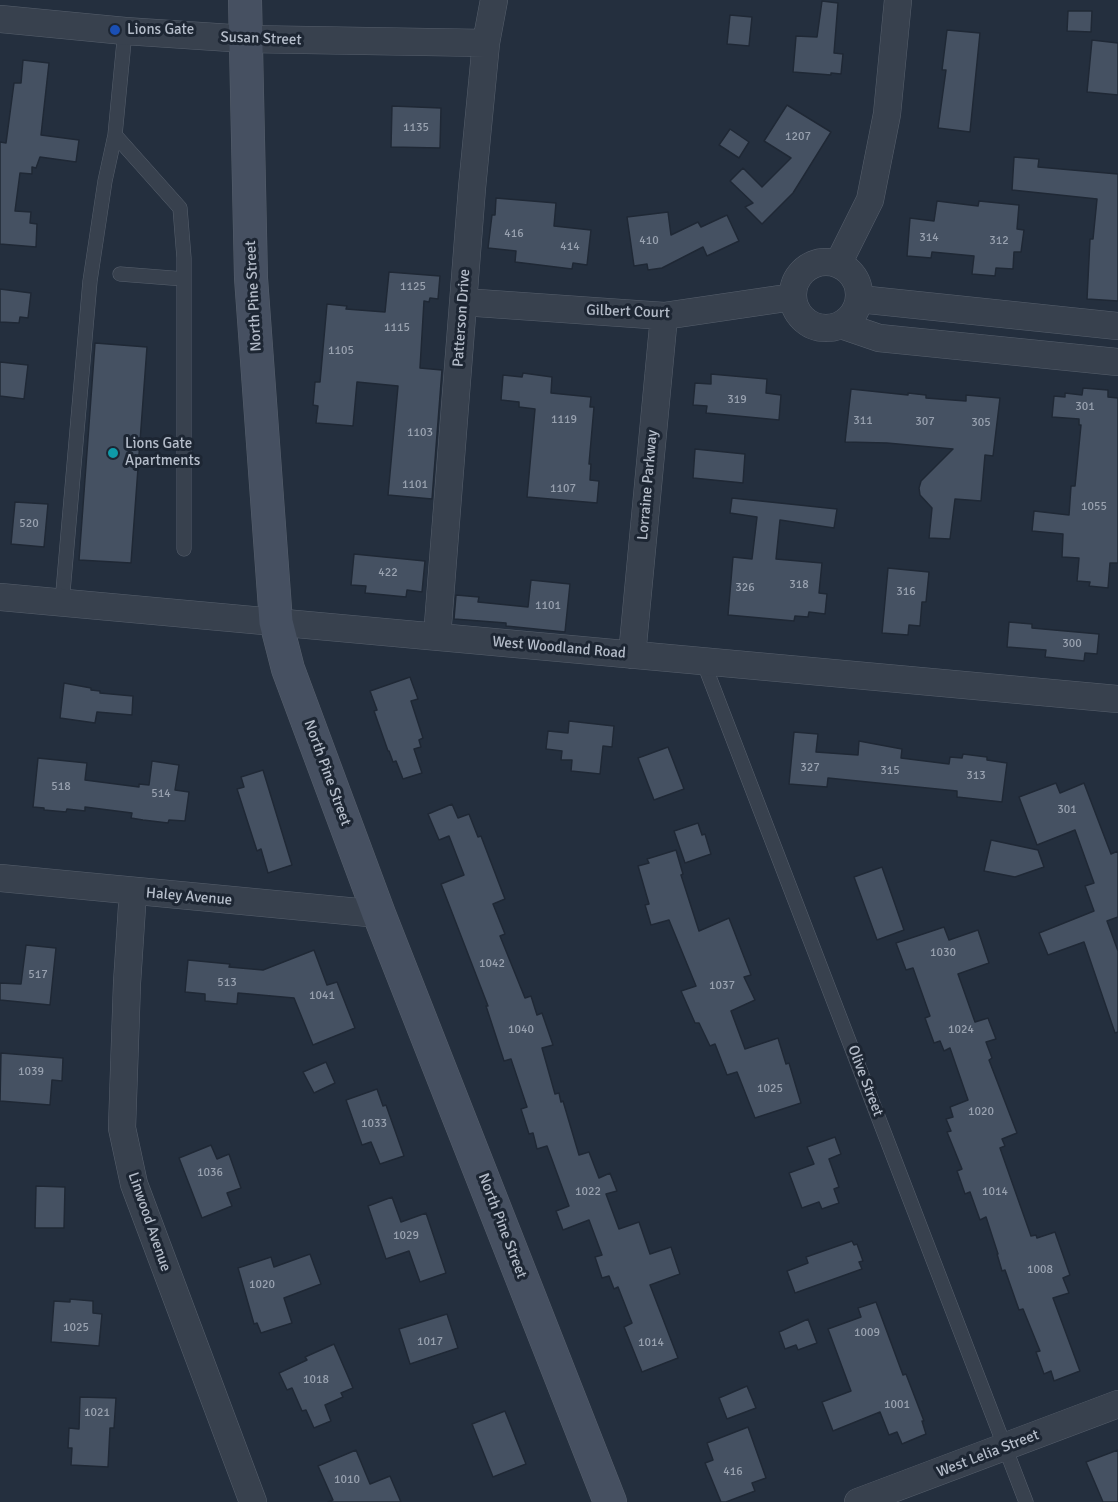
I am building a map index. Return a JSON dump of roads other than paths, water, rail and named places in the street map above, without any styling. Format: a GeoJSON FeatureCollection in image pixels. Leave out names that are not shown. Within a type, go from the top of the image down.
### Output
{"type":"FeatureCollection","features":[{"type":"Feature","properties":{"kind":"main road","name":"North Pine Street"},"geometry":{"type":"LineString","coordinates":[[245,0],[251,278],[276,622],[288,669],[379,914],[610,1502]]}},
{"type":"Feature","properties":{"kind":"street","name":"Patterson Drive"},"geometry":{"type":"LineString","coordinates":[[437,637],[486,43],[494,0]]}},
{"type":"Feature","properties":{"kind":"street"},"geometry":{"type":"LineString","coordinates":[[838,264],[870,200],[888,114],[898,0]]}},
{"type":"Feature","properties":{"kind":"street","name":"Susan Street"},"geometry":{"type":"LineString","coordinates":[[0,19],[124,31],[246,39],[486,43]]}},
{"type":"Feature","properties":{"kind":"street"},"geometry":{"type":"LineString","coordinates":[[827,262],[838,264],[855,278],[859,299],[856,310],[841,325],[820,328],[801,318],[795,308],[794,286],[799,276],[807,268],[827,262]]}},
{"type":"Feature","properties":{"kind":"street","name":"Gilbert Court"},"geometry":{"type":"LineString","coordinates":[[463,302],[664,316],[793,297]]}},
{"type":"Feature","properties":{"kind":"street"},"geometry":{"type":"LineString","coordinates":[[859,299],[1118,326]]}},
{"type":"Feature","properties":{"kind":"street","name":"Lorraine Parkway"},"geometry":{"type":"LineString","coordinates":[[632,655],[664,316]]}},
{"type":"Feature","properties":{"kind":"street"},"geometry":{"type":"LineString","coordinates":[[1023,352],[1026,316]]}},
{"type":"Feature","properties":{"kind":"street"},"geometry":{"type":"LineString","coordinates":[[841,325],[879,338],[1118,362]]}},
{"type":"Feature","properties":{"kind":"street","name":"West Woodland Road"},"geometry":{"type":"LineString","coordinates":[[0,597],[1118,699]]}},
{"type":"Feature","properties":{"kind":"street","name":"Haley Avenue"},"geometry":{"type":"LineString","coordinates":[[0,878],[379,914]]}},
{"type":"Feature","properties":{"kind":"street","name":"Linwood Avenue"},"geometry":{"type":"LineString","coordinates":[[133,891],[122,1128],[134,1184],[253,1502]]}},
{"type":"Feature","properties":{"kind":"street","name":"West Lelia Street"},"geometry":{"type":"LineString","coordinates":[[858,1502],[1118,1404]]}},
{"type":"Feature","properties":{"kind":"lane"},"geometry":{"type":"LineString","coordinates":[[62,603],[90,281],[105,181],[115,135],[124,31]]}},
{"type":"Feature","properties":{"kind":"lane"},"geometry":{"type":"LineString","coordinates":[[115,135],[180,208],[184,279],[184,549]]}},
{"type":"Feature","properties":{"kind":"lane"},"geometry":{"type":"LineString","coordinates":[[120,274],[184,279]]}},
{"type":"Feature","properties":{"kind":"lane","name":"Olive Street"},"geometry":{"type":"LineString","coordinates":[[703,661],[1026,1502]]}},
{"type":"Feature","properties":{"kind":"place","name":"Lions Gate"},"geometry":{"type":"Point","coordinates":[115,30]}},
{"type":"Feature","properties":{"kind":"place","name":"Lions Gate Apartments"},"geometry":{"type":"Point","coordinates":[113,453]}}]}
